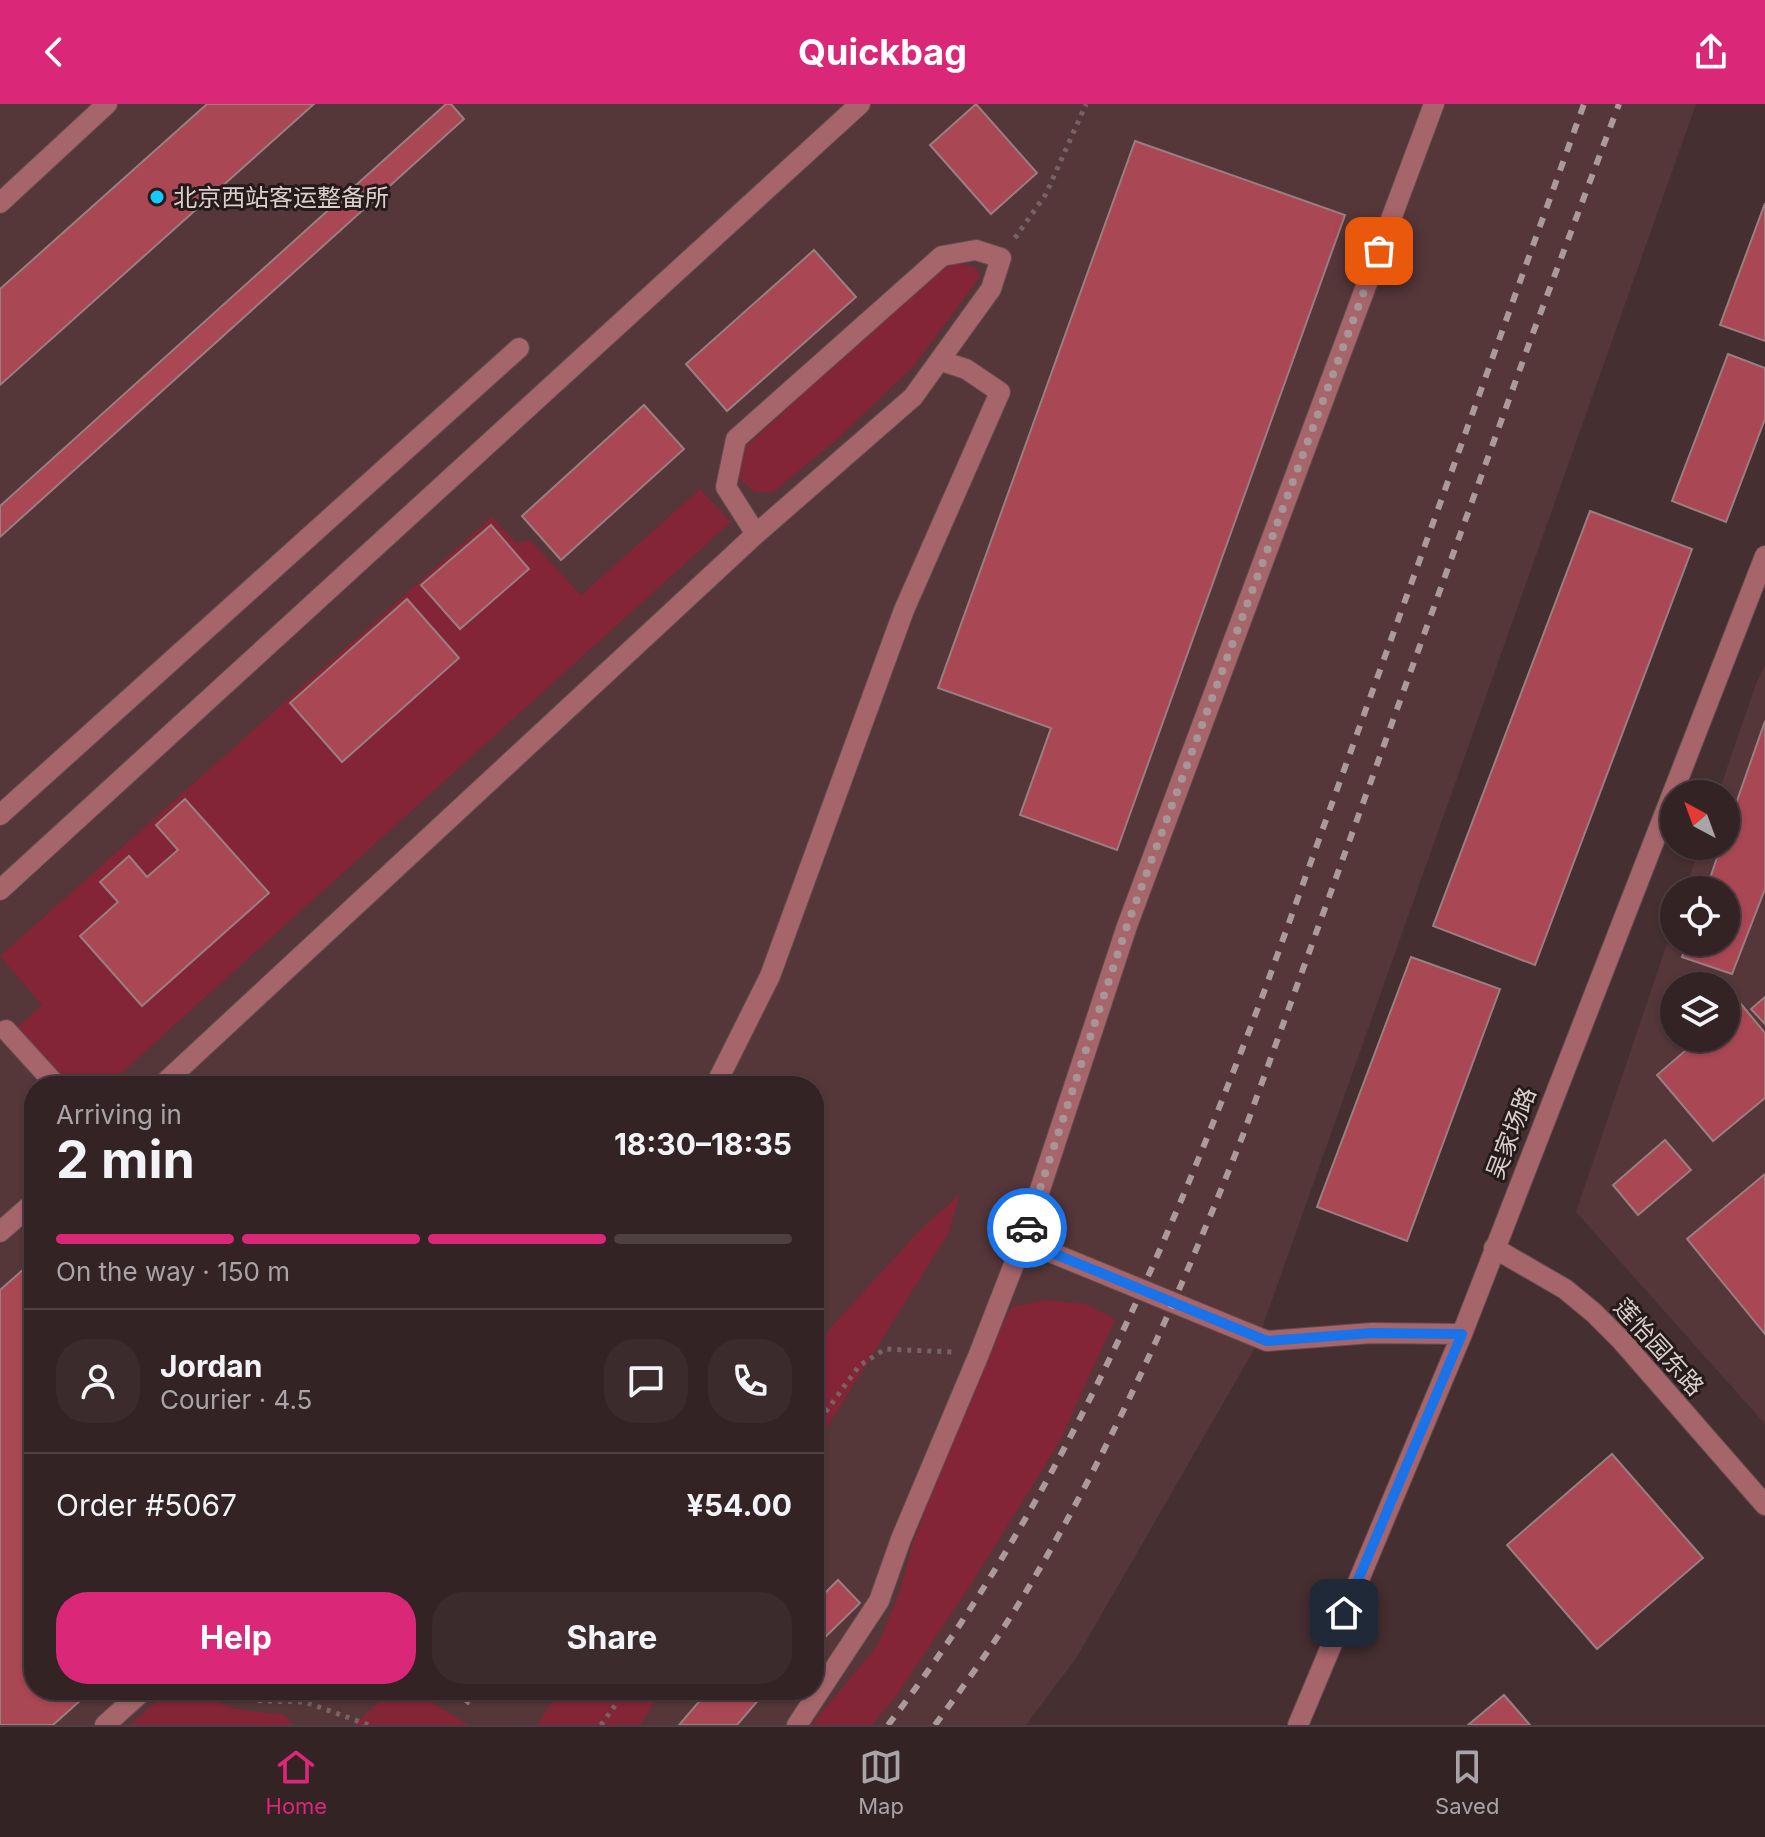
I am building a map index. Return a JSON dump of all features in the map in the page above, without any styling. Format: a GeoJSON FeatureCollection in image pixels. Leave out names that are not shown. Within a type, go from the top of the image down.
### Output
{"type":"FeatureCollection","features":[{"type":"Feature","properties":{"kind":"street"},"geometry":{"type":"LineString","coordinates":[[0,203],[107,104]]}},
{"type":"Feature","properties":{"kind":"street"},"geometry":{"type":"LineString","coordinates":[[0,890],[860,104]]}},
{"type":"Feature","properties":{"kind":"street"},"geometry":{"type":"LineString","coordinates":[[824,1684],[879,1601],[901,1539],[1023,1241],[1132,911],[1434,104]]}},
{"type":"Feature","properties":{"kind":"street"},"geometry":{"type":"LineString","coordinates":[[172,1076],[756,534],[913,397],[991,289],[1001,258],[976,250],[942,256],[736,439],[726,487],[756,534]]}},
{"type":"Feature","properties":{"kind":"street"},"geometry":{"type":"LineString","coordinates":[[0,815],[519,348]]}},
{"type":"Feature","properties":{"kind":"street"},"geometry":{"type":"LineString","coordinates":[[720,1076],[770,976],[904,610],[1000,392],[966,369],[941,361]]}},
{"type":"Feature","properties":{"kind":"street","name":"吴家场路"},"geometry":{"type":"LineString","coordinates":[[1298,1725],[1462,1334],[1765,556]]}},
{"type":"Feature","properties":{"kind":"street"},"geometry":{"type":"LineString","coordinates":[[6,1030],[48,1076]]}},
{"type":"Feature","properties":{"kind":"street"},"geometry":{"type":"LineString","coordinates":[[0,1232],[24,1211]]}},
{"type":"Feature","properties":{"kind":"street"},"geometry":{"type":"LineString","coordinates":[[1023,1241],[1267,1341],[1372,1333],[1462,1334]]}},
{"type":"Feature","properties":{"kind":"street","name":"莲怡园东路"},"geometry":{"type":"LineString","coordinates":[[1494,1248],[1565,1289],[1594,1313],[1765,1505]]}},
{"type":"Feature","properties":{"kind":"street"},"geometry":{"type":"LineString","coordinates":[[105,1725],[133,1700]]}},
{"type":"Feature","properties":{"kind":"street"},"geometry":{"type":"LineString","coordinates":[[797,1725],[814,1700]]}},
{"type":"Feature","properties":{"kind":"path"},"geometry":{"type":"LineString","coordinates":[[1001,258],[1046,194],[1086,104]]}},
{"type":"Feature","properties":{"kind":"path"},"geometry":{"type":"LineString","coordinates":[[824,1414],[859,1366],[885,1349],[979,1354]]}},
{"type":"Feature","properties":{"kind":"path"},"geometry":{"type":"LineString","coordinates":[[257,1700],[305,1702],[369,1725]]}},
{"type":"Feature","properties":{"kind":"path"},"geometry":{"type":"LineString","coordinates":[[601,1725],[619,1700]]}},
{"type":"Feature","properties":{"kind":"shaded area"},"geometry":{"type":"Polygon","coordinates":[[[0,104],[1696,104],[1255,1348],[1077,1657],[1026,1725],[0,1725],[0,104]]]}},
{"type":"Feature","properties":{"kind":"shaded area"},"geometry":{"type":"Polygon","coordinates":[[[957,262],[976,268],[980,277],[912,368],[834,442],[773,492],[755,492],[738,477],[742,450],[936,271],[957,262]]]}},
{"type":"Feature","properties":{"kind":"shaded area"},"geometry":{"type":"Polygon","coordinates":[[[700,489],[731,522],[118,1076],[62,1076],[17,1027],[42,1005],[0,956],[492,517],[516,543],[530,540],[581,595],[700,489]]]}},
{"type":"Feature","properties":{"kind":"shaded area"},"geometry":{"type":"Polygon","coordinates":[[[1765,665],[1765,1424],[1576,1212],[1663,956],[1740,956],[1740,876],[1690,876],[1695,860],[1740,860],[1740,780],[1723,780],[1765,665]]]}},
{"type":"Feature","properties":{"kind":"shaded area"},"geometry":{"type":"Polygon","coordinates":[[[960,1194],[949,1232],[824,1432],[824,1335],[920,1230],[960,1194]]]}},
{"type":"Feature","properties":{"kind":"shaded area"},"geometry":{"type":"Polygon","coordinates":[[[1046,1300],[1085,1304],[1115,1319],[1059,1443],[971,1584],[896,1696],[872,1725],[811,1725],[877,1646],[900,1591],[912,1545],[980,1368],[1012,1307],[1046,1300]]]}},
{"type":"Feature","properties":{"kind":"shaded area"},"geometry":{"type":"Polygon","coordinates":[[[158,1700],[214,1700],[250,1711],[283,1714],[293,1725],[130,1725],[158,1700]]]}},
{"type":"Feature","properties":{"kind":"shaded area"},"geometry":{"type":"Polygon","coordinates":[[[380,1700],[428,1700],[469,1725],[354,1725],[380,1700]]]}},
{"type":"Feature","properties":{"kind":"shaded area"},"geometry":{"type":"Polygon","coordinates":[[[553,1700],[656,1700],[640,1725],[537,1725],[553,1700]]]}},
{"type":"Feature","properties":{"kind":"building","name":"北京西站客运整备所"},"geometry":{"type":"Polygon","coordinates":[[[207,104],[314,104],[0,385],[0,289],[207,104]]]}},
{"type":"Feature","properties":{"kind":"building"},"geometry":{"type":"Polygon","coordinates":[[[446,104],[451,104],[464,119],[0,537],[0,506],[446,104]]]}},
{"type":"Feature","properties":{"kind":"building"},"geometry":{"type":"Polygon","coordinates":[[[976,104],[1037,173],[991,214],[930,145],[976,104]]]}},
{"type":"Feature","properties":{"kind":"building"},"geometry":{"type":"Polygon","coordinates":[[[1135,141],[1345,215],[1117,850],[1020,815],[1051,728],[938,688],[1135,141]]]}},
{"type":"Feature","properties":{"kind":"building"},"geometry":{"type":"Polygon","coordinates":[[[1765,203],[1765,341],[1720,325],[1765,203]]]}},
{"type":"Feature","properties":{"kind":"building"},"geometry":{"type":"Polygon","coordinates":[[[814,250],[856,297],[727,411],[686,364],[814,250]]]}},
{"type":"Feature","properties":{"kind":"building"},"geometry":{"type":"Polygon","coordinates":[[[1728,354],[1765,368],[1765,419],[1726,522],[1672,501],[1728,354]]]}},
{"type":"Feature","properties":{"kind":"building"},"geometry":{"type":"Polygon","coordinates":[[[644,405],[684,449],[561,560],[522,516],[644,405]]]}},
{"type":"Feature","properties":{"kind":"building"},"geometry":{"type":"Polygon","coordinates":[[[1590,511],[1692,549],[1535,965],[1433,926],[1590,511]]]}},
{"type":"Feature","properties":{"kind":"building"},"geometry":{"type":"Polygon","coordinates":[[[491,525],[529,569],[460,629],[421,585],[491,525]]]}},
{"type":"Feature","properties":{"kind":"building"},"geometry":{"type":"Polygon","coordinates":[[[407,599],[459,658],[342,762],[290,703],[407,599]]]}},
{"type":"Feature","properties":{"kind":"building"},"geometry":{"type":"Polygon","coordinates":[[[1765,721],[1765,889],[1740,953],[1740,876],[1711,876],[1716,860],[1740,860],[1740,792],[1765,721]]]}},
{"type":"Feature","properties":{"kind":"building"},"geometry":{"type":"Polygon","coordinates":[[[185,799],[269,893],[142,1006],[80,936],[118,902],[100,882],[129,856],[147,877],[178,850],[156,825],[185,799]]]}},
{"type":"Feature","properties":{"kind":"building"},"geometry":{"type":"Polygon","coordinates":[[[1682,956],[1739,956],[1733,972],[1682,956]]]}},
{"type":"Feature","properties":{"kind":"building"},"geometry":{"type":"Polygon","coordinates":[[[1411,957],[1500,989],[1407,1241],[1317,1207],[1411,957]]]}},
{"type":"Feature","properties":{"kind":"building"},"geometry":{"type":"Polygon","coordinates":[[[1765,997],[1765,1024],[1751,1009],[1765,997]]]}},
{"type":"Feature","properties":{"kind":"building"},"geometry":{"type":"Polygon","coordinates":[[[1740,1005],[1765,1033],[1765,1098],[1713,1141],[1657,1075],[1684,1052],[1740,1052],[1740,1005]]]}},
{"type":"Feature","properties":{"kind":"building"},"geometry":{"type":"Polygon","coordinates":[[[1665,1140],[1691,1170],[1638,1215],[1613,1185],[1665,1140]]]}},
{"type":"Feature","properties":{"kind":"building"},"geometry":{"type":"Polygon","coordinates":[[[1765,1174],[1765,1334],[1687,1239],[1765,1174]]]}},
{"type":"Feature","properties":{"kind":"building"},"geometry":{"type":"Polygon","coordinates":[[[24,1269],[24,1700],[81,1700],[53,1725],[0,1725],[0,1290],[24,1269]]]}},
{"type":"Feature","properties":{"kind":"building"},"geometry":{"type":"Polygon","coordinates":[[[1612,1454],[1703,1558],[1597,1649],[1507,1545],[1612,1454]]]}},
{"type":"Feature","properties":{"kind":"building"},"geometry":{"type":"Polygon","coordinates":[[[838,1580],[860,1603],[824,1638],[824,1594],[838,1580]]]}},
{"type":"Feature","properties":{"kind":"building"},"geometry":{"type":"Polygon","coordinates":[[[1504,1695],[1530,1725],[1468,1725],[1504,1695]]]}},
{"type":"Feature","properties":{"kind":"building"},"geometry":{"type":"Polygon","coordinates":[[[700,1700],[758,1700],[737,1725],[679,1725],[700,1700]]]}},
{"type":"Feature","properties":{"kind":"railway"},"geometry":{"type":"LineString","coordinates":[[888,1725],[949,1641],[1056,1464],[1147,1279],[1188,1184],[1264,992],[1584,104]]}},
{"type":"Feature","properties":{"kind":"railway"},"geometry":{"type":"LineString","coordinates":[[935,1725],[1001,1632],[1054,1544],[1114,1430],[1194,1254],[1243,1135],[1619,104]]}},
{"type":"Feature","properties":{"kind":"way so far"},"geometry":{"type":"LineString","coordinates":[[1027,1228],[1127,926],[1379,251]]}},
{"type":"Feature","properties":{"kind":"place","name":"北京西站客运整备所"},"geometry":{"type":"Point","coordinates":[157,197]}},
{"type":"Feature","properties":{"kind":"route"},"geometry":{"type":"LineString","coordinates":[[1027,1228],[1023,1241],[1267,1341],[1372,1333],[1462,1334],[1344,1613]]}}]}
